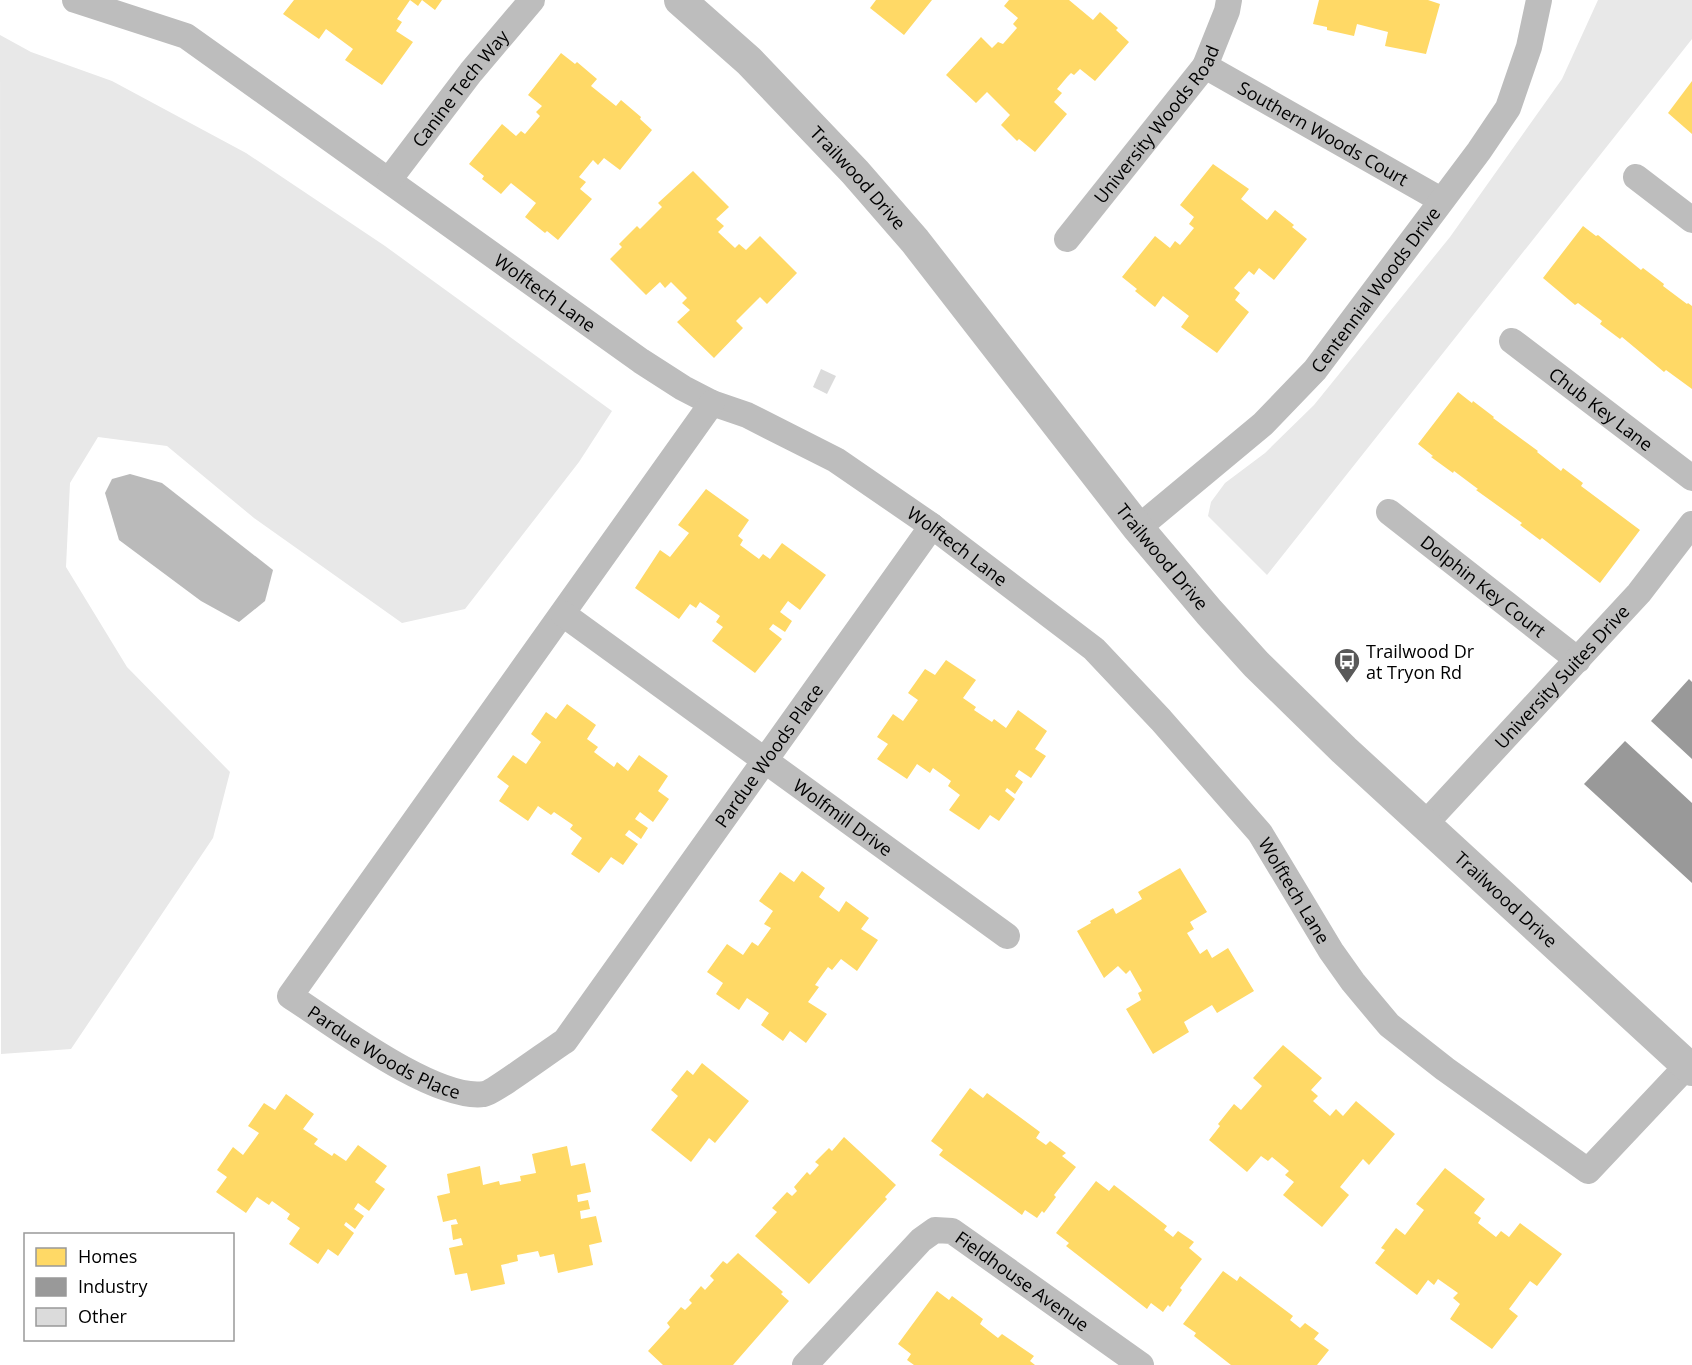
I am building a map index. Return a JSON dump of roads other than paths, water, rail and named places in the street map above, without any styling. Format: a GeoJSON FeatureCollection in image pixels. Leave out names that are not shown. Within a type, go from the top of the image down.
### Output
{"type":"FeatureCollection","features":[{"type":"Feature","properties":{"kind":"street","name":"Wolftech Lane"},"geometry":{"type":"LineString","coordinates":[[75,0],[186,36],[641,361],[683,388],[712,403],[747,415],[836,460],[932,526],[1094,649],[1161,720],[1260,833],[1331,951],[1353,982],[1389,1025],[1445,1069],[1588,1171],[1690,1068]]}},
{"type":"Feature","properties":{"kind":"street","name":"Canine Tech Way"},"geometry":{"type":"LineString","coordinates":[[389,180],[471,72],[532,0]]}},
{"type":"Feature","properties":{"kind":"street","name":"Trailwood Drive"},"geometry":{"type":"LineString","coordinates":[[680,0],[749,61],[855,172],[915,241],[1138,528],[1256,664],[1344,750],[1690,1068]]}},
{"type":"Feature","properties":{"kind":"street","name":"University Woods Road"},"geometry":{"type":"LineString","coordinates":[[1066,239],[1205,66],[1227,11],[1229,0]]}},
{"type":"Feature","properties":{"kind":"street","name":"Centennial Woods Drive"},"geometry":{"type":"LineString","coordinates":[[1138,528],[1263,424],[1315,370],[1479,151],[1508,108],[1529,47],[1539,0]]}},
{"type":"Feature","properties":{"kind":"street","name":"Southern Woods Court"},"geometry":{"type":"LineString","coordinates":[[1205,66],[1441,200]]}},
{"type":"Feature","properties":{"kind":"street"},"geometry":{"type":"LineString","coordinates":[[1636,177],[1692,220]]}},
{"type":"Feature","properties":{"kind":"street","name":"Chub Key Lane"},"geometry":{"type":"LineString","coordinates":[[1512,340],[1692,478]]}},
{"type":"Feature","properties":{"kind":"street","name":"Pardue Woods Place"},"geometry":{"type":"LineString","coordinates":[[712,403],[290,996],[403,1069],[456,1091],[486,1094],[565,1041],[932,526]]}},
{"type":"Feature","properties":{"kind":"street","name":"Dolphin Key Court"},"geometry":{"type":"LineString","coordinates":[[1389,512],[1578,660]]}},
{"type":"Feature","properties":{"kind":"street","name":"University Suites Drive"},"geometry":{"type":"LineString","coordinates":[[1425,824],[1639,593],[1692,524]]}},
{"type":"Feature","properties":{"kind":"street","name":"Wolfmill Drive"},"geometry":{"type":"LineString","coordinates":[[562,615],[1007,936]]}},
{"type":"Feature","properties":{"kind":"street","name":"Fieldhouse Avenue"},"geometry":{"type":"LineString","coordinates":[[805,1365],[921,1240],[935,1230],[952,1231],[1141,1365]]}},
{"type":"Feature","properties":{"kind":"place","name":"Trailwood Dr at Tryon Rd"},"geometry":{"type":"Point","coordinates":[1347,684]}}]}
